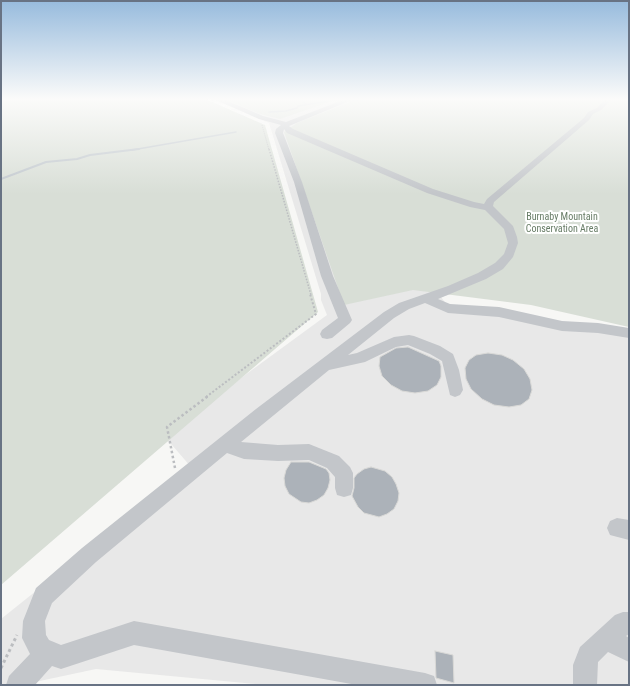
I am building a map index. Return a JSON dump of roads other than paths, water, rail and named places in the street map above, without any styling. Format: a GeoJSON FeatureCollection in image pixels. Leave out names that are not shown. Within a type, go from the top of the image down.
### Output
{"type":"FeatureCollection","features":[{"type":"Feature","properties":{"kind":"lane"},"geometry":{"type":"LineString","coordinates":[[280,130],[279,133],[298,182],[327,276],[345,320],[327,334]]}},
{"type":"Feature","properties":{"kind":"lane"},"geometry":{"type":"LineString","coordinates":[[289,130],[430,191],[473,205],[488,207],[509,228],[513,243],[509,256],[499,266],[487,274],[404,306],[389,315],[225,444],[89,555],[44,596],[34,621],[34,638],[41,650],[61,657],[134,633],[425,685]]}},
{"type":"Feature","properties":{"kind":"lane"},"geometry":{"type":"LineString","coordinates":[[488,207],[490,201],[574,130]]}},
{"type":"Feature","properties":{"kind":"lane"},"geometry":{"type":"LineString","coordinates":[[424,298],[448,308],[499,312],[562,326],[598,328],[629,333]]}},
{"type":"Feature","properties":{"kind":"lane"},"geometry":{"type":"LineString","coordinates":[[326,366],[360,358],[394,342],[409,340],[435,350],[448,358],[452,370],[455,390]]}},
{"type":"Feature","properties":{"kind":"lane"},"geometry":{"type":"LineString","coordinates":[[225,444],[244,451],[278,454],[309,452],[333,462],[344,473],[344,488]]}},
{"type":"Feature","properties":{"kind":"lane"},"geometry":{"type":"LineString","coordinates":[[585,685],[585,665],[588,655],[607,639],[623,622],[629,623]]}},
{"type":"Feature","properties":{"kind":"lane"},"geometry":{"type":"LineString","coordinates":[[607,639],[629,650]]}},
{"type":"Feature","properties":{"kind":"lane"},"geometry":{"type":"LineString","coordinates":[[18,685],[48,652]]}},
{"type":"Feature","properties":{"kind":"waterway"},"geometry":{"type":"LineString","coordinates":[[135,150],[236,132]]}},
{"type":"Feature","properties":{"kind":"waterway"},"geometry":{"type":"LineString","coordinates":[[135,150],[139,149]]}},
{"type":"Feature","properties":{"kind":"waterway"},"geometry":{"type":"LineString","coordinates":[[1,179],[46,162],[77,159],[90,155],[135,150]]}},
{"type":"Feature","properties":{"kind":"park label","name":"Burnaby Mountain Conservation Area"},"geometry":{"type":"Point","coordinates":[562,222]}}]}
